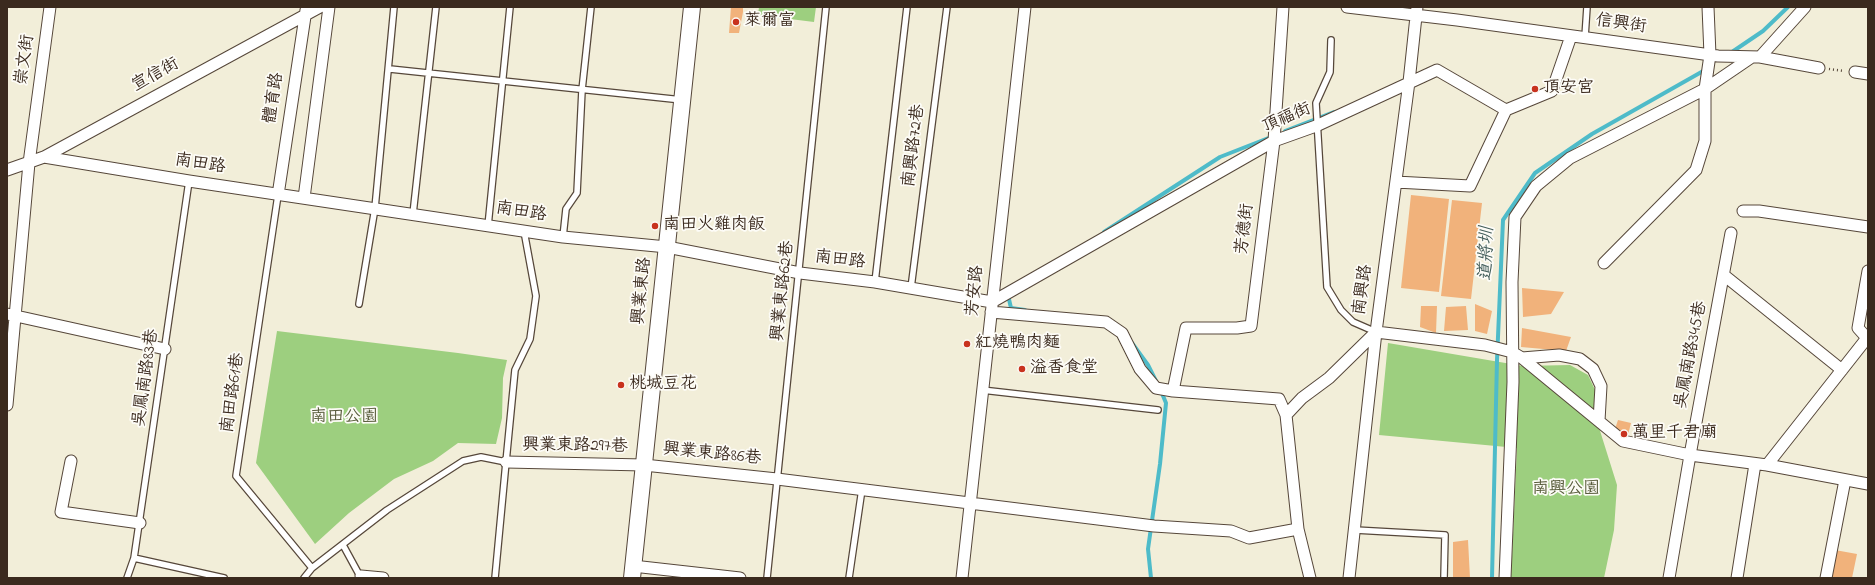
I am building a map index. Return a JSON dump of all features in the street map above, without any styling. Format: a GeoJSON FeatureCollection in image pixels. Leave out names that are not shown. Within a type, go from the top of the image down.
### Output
{"type":"FeatureCollection","features":[{"type":"Feature","properties":{"kind":"street","name":"崇文街"},"geometry":{"type":"LineString","coordinates":[[7,405],[11,314],[50,7]]}},
{"type":"Feature","properties":{"kind":"street","name":"宣信街"},"geometry":{"type":"LineString","coordinates":[[7,170],[44,157],[305,11],[320,7]]}},
{"type":"Feature","properties":{"kind":"street"},"geometry":{"type":"LineString","coordinates":[[304,198],[329,7]]}},
{"type":"Feature","properties":{"kind":"street","name":"興業東路"},"geometry":{"type":"LineString","coordinates":[[633,572],[692,7]]}},
{"type":"Feature","properties":{"kind":"street","name":"芳安路"},"geometry":{"type":"LineString","coordinates":[[962,578],[1025,7]]}},
{"type":"Feature","properties":{"kind":"street","name":"芳德街"},"geometry":{"type":"LineString","coordinates":[[1173,391],[1186,328],[1237,328],[1251,326],[1274,141],[1283,7]]}},
{"type":"Feature","properties":{"kind":"street","name":"信興街"},"geometry":{"type":"LineString","coordinates":[[1347,7],[1417,11],[1712,58],[1756,57],[1819,68]]}},
{"type":"Feature","properties":{"kind":"street"},"geometry":{"type":"LineString","coordinates":[[1604,263],[1696,170],[1705,141],[1705,89],[1707,74],[1712,58],[1708,7]]}},
{"type":"Feature","properties":{"kind":"street"},"geometry":{"type":"LineString","coordinates":[[1505,578],[1513,382],[1512,282],[1515,217],[1536,186],[1570,158],[1705,89],[1756,57],[1805,7]]}},
{"type":"Feature","properties":{"kind":"street","name":"體育路"},"geometry":{"type":"LineString","coordinates":[[278,195],[305,11]]}},
{"type":"Feature","properties":{"kind":"street","name":"南興路"},"geometry":{"type":"LineString","coordinates":[[1349,578],[1376,332],[1417,11]]}},
{"type":"Feature","properties":{"kind":"street"},"geometry":{"type":"LineString","coordinates":[[1396,182],[1470,186],[1506,110],[1552,91],[1571,36]]}},
{"type":"Feature","properties":{"kind":"street","name":"頂福街"},"geometry":{"type":"LineString","coordinates":[[992,307],[1274,141],[1316,126],[1437,70],[1506,110]]}},
{"type":"Feature","properties":{"kind":"street"},"geometry":{"type":"LineString","coordinates":[[1855,72],[1868,74]]}},
{"type":"Feature","properties":{"kind":"street","name":"南田路"},"geometry":{"type":"LineString","coordinates":[[44,157],[278,195],[375,208],[563,237],[667,247],[800,273],[911,288],[992,307],[1106,322],[1122,333],[1140,370],[1156,388],[1173,391],[1279,399],[1286,415]]}},
{"type":"Feature","properties":{"kind":"street"},"geometry":{"type":"LineString","coordinates":[[1743,211],[1868,227]]}},
{"type":"Feature","properties":{"kind":"street","name":"吳鳳南路345巷"},"geometry":{"type":"LineString","coordinates":[[1669,578],[1690,455],[1732,233]]}},
{"type":"Feature","properties":{"kind":"street"},"geometry":{"type":"LineString","coordinates":[[1767,465],[1868,338],[1858,328],[1868,271]]}},
{"type":"Feature","properties":{"kind":"street"},"geometry":{"type":"LineString","coordinates":[[1725,276],[1842,370]]}},
{"type":"Feature","properties":{"kind":"street"},"geometry":{"type":"LineString","coordinates":[[11,314],[165,349]]}},
{"type":"Feature","properties":{"kind":"street"},"geometry":{"type":"LineString","coordinates":[[1310,578],[1298,529],[1286,415],[1302,398],[1329,378],[1376,332],[1485,345],[1512,352],[1522,358],[1623,441],[1690,455],[1767,465],[1868,484]]}},
{"type":"Feature","properties":{"kind":"street"},"geometry":{"type":"LineString","coordinates":[[1522,358],[1559,355],[1580,359],[1593,369],[1601,386],[1599,422]]}},
{"type":"Feature","properties":{"kind":"street"},"geometry":{"type":"LineString","coordinates":[[71,461],[62,512],[140,523]]}},
{"type":"Feature","properties":{"kind":"street","name":"興業東路297巷"},"geometry":{"type":"LineString","coordinates":[[506,462],[644,465]]}},
{"type":"Feature","properties":{"kind":"street"},"geometry":{"type":"LineString","coordinates":[[1737,578],[1755,464]]}},
{"type":"Feature","properties":{"kind":"street","name":"興業東路86巷"},"geometry":{"type":"LineString","coordinates":[[644,465],[862,489],[1154,526],[1231,531],[1249,538],[1298,529]]}},
{"type":"Feature","properties":{"kind":"street"},"geometry":{"type":"LineString","coordinates":[[1826,578],[1845,480]]}},
{"type":"Feature","properties":{"kind":"street"},"geometry":{"type":"LineString","coordinates":[[633,572],[740,578]]}},
{"type":"Feature","properties":{"kind":"street"},"geometry":{"type":"LineString","coordinates":[[361,577],[383,578]]}},
{"type":"Feature","properties":{"kind":"lane"},"geometry":{"type":"LineString","coordinates":[[359,304],[375,208],[390,69],[394,7]]}},
{"type":"Feature","properties":{"kind":"lane"},"geometry":{"type":"LineString","coordinates":[[413,214],[436,7]]}},
{"type":"Feature","properties":{"kind":"lane"},"geometry":{"type":"LineString","coordinates":[[488,226],[510,7]]}},
{"type":"Feature","properties":{"kind":"lane"},"geometry":{"type":"LineString","coordinates":[[563,237],[566,209],[577,193],[582,90],[591,7]]}},
{"type":"Feature","properties":{"kind":"lane","name":"興業東路62巷"},"geometry":{"type":"LineString","coordinates":[[768,578],[826,7]]}},
{"type":"Feature","properties":{"kind":"lane"},"geometry":{"type":"LineString","coordinates":[[875,282],[907,7]]}},
{"type":"Feature","properties":{"kind":"lane","name":"南興路72巷"},"geometry":{"type":"LineString","coordinates":[[911,288],[947,7]]}},
{"type":"Feature","properties":{"kind":"lane"},"geometry":{"type":"LineString","coordinates":[[1584,37],[1587,7]]}},
{"type":"Feature","properties":{"kind":"lane"},"geometry":{"type":"LineString","coordinates":[[1331,40],[1330,72],[1316,103],[1316,126],[1323,201],[1328,287],[1341,310],[1353,322],[1376,332]]}},
{"type":"Feature","properties":{"kind":"lane"},"geometry":{"type":"LineString","coordinates":[[390,69],[683,100]]}},
{"type":"Feature","properties":{"kind":"lane","name":"吳鳳南路83巷"},"geometry":{"type":"LineString","coordinates":[[127,578],[134,558],[140,523],[190,181]]}},
{"type":"Feature","properties":{"kind":"lane","name":"南田路61巷"},"geometry":{"type":"LineString","coordinates":[[278,195],[236,476],[312,568]]}},
{"type":"Feature","properties":{"kind":"lane"},"geometry":{"type":"LineString","coordinates":[[495,578],[516,370],[530,339],[536,296],[524,231]]}},
{"type":"Feature","properties":{"kind":"lane"},"geometry":{"type":"LineString","coordinates":[[982,390],[1158,410]]}},
{"type":"Feature","properties":{"kind":"lane"},"geometry":{"type":"LineString","coordinates":[[304,578],[312,568],[387,510],[463,461],[481,457],[506,462]]}},
{"type":"Feature","properties":{"kind":"lane"},"geometry":{"type":"LineString","coordinates":[[849,578],[862,489]]}},
{"type":"Feature","properties":{"kind":"lane"},"geometry":{"type":"LineString","coordinates":[[1355,530],[1445,535],[1444,578]]}},
{"type":"Feature","properties":{"kind":"lane"},"geometry":{"type":"LineString","coordinates":[[342,545],[361,577]]}},
{"type":"Feature","properties":{"kind":"lane"},"geometry":{"type":"LineString","coordinates":[[134,558],[224,578]]}},
{"type":"Feature","properties":{"kind":"path"},"geometry":{"type":"LineString","coordinates":[[1819,68],[1855,72]]}},
{"type":"Feature","properties":{"kind":"green space"},"geometry":{"type":"Polygon","coordinates":[[[759,7],[816,7],[814,22],[758,15],[759,7]]]}},
{"type":"Feature","properties":{"kind":"green space","name":"南田公園"},"geometry":{"type":"Polygon","coordinates":[[[277,331],[507,360],[503,378],[502,418],[496,444],[458,443],[433,461],[394,479],[349,513],[315,544],[256,463],[277,331]]]}},
{"type":"Feature","properties":{"kind":"green space","name":"南興公園"},"geometry":{"type":"Polygon","coordinates":[[[1388,343],[1523,366],[1570,365],[1588,375],[1597,394],[1596,418],[1617,485],[1614,530],[1604,578],[1511,578],[1517,448],[1379,435],[1388,343]]]}},
{"type":"Feature","properties":{"kind":"building","name":"萊爾富"},"geometry":{"type":"Polygon","coordinates":[[[731,7],[743,7],[739,33],[729,33],[731,7]]]}},
{"type":"Feature","properties":{"kind":"building"},"geometry":{"type":"Polygon","coordinates":[[[1411,195],[1449,199],[1439,292],[1401,288],[1411,195]]]}},
{"type":"Feature","properties":{"kind":"building"},"geometry":{"type":"Polygon","coordinates":[[[1452,200],[1482,203],[1471,299],[1441,296],[1452,200]]]}},
{"type":"Feature","properties":{"kind":"building"},"geometry":{"type":"Polygon","coordinates":[[[1522,288],[1564,292],[1551,314],[1523,317],[1522,288]]]}},
{"type":"Feature","properties":{"kind":"building"},"geometry":{"type":"Polygon","coordinates":[[[1475,304],[1492,311],[1487,334],[1475,331],[1475,304]]]}},
{"type":"Feature","properties":{"kind":"building"},"geometry":{"type":"Polygon","coordinates":[[[1421,306],[1437,306],[1436,333],[1420,327],[1421,306]]]}},
{"type":"Feature","properties":{"kind":"building"},"geometry":{"type":"Polygon","coordinates":[[[1466,306],[1468,330],[1444,331],[1446,307],[1466,306]]]}},
{"type":"Feature","properties":{"kind":"building"},"geometry":{"type":"Polygon","coordinates":[[[1522,328],[1571,337],[1566,351],[1521,347],[1522,328]]]}},
{"type":"Feature","properties":{"kind":"building","name":"萬里千君廟"},"geometry":{"type":"Polygon","coordinates":[[[1618,420],[1631,423],[1627,439],[1615,429],[1618,420]]]}},
{"type":"Feature","properties":{"kind":"building"},"geometry":{"type":"Polygon","coordinates":[[[1468,540],[1470,578],[1453,578],[1453,542],[1468,540]]]}},
{"type":"Feature","properties":{"kind":"building"},"geometry":{"type":"Polygon","coordinates":[[[1835,550],[1857,554],[1852,578],[1829,578],[1835,550]]]}},
{"type":"Feature","properties":{"kind":"waterway","name":"道將圳"},"geometry":{"type":"LineString","coordinates":[[1729,54],[1763,31],[1788,7]]}},
{"type":"Feature","properties":{"kind":"waterway","name":"道將圳"},"geometry":{"type":"LineString","coordinates":[[1492,578],[1497,360],[1503,220],[1535,173],[1592,134],[1705,70]]}},
{"type":"Feature","properties":{"kind":"waterway"},"geometry":{"type":"LineString","coordinates":[[1285,131],[1334,112]]}},
{"type":"Feature","properties":{"kind":"waterway"},"geometry":{"type":"LineString","coordinates":[[1104,232],[1220,157],[1271,137]]}},
{"type":"Feature","properties":{"kind":"waterway"},"geometry":{"type":"LineString","coordinates":[[1008,295],[1011,308],[1025,310]]}},
{"type":"Feature","properties":{"kind":"waterway"},"geometry":{"type":"LineString","coordinates":[[1132,343],[1148,365],[1156,381]]}},
{"type":"Feature","properties":{"kind":"waterway"},"geometry":{"type":"LineString","coordinates":[[1151,578],[1148,549],[1160,464],[1166,403],[1161,391]]}},
{"type":"Feature","properties":{"kind":"place","name":"萊爾富"},"geometry":{"type":"Point","coordinates":[736,22]}},
{"type":"Feature","properties":{"kind":"place","name":"頂安宮"},"geometry":{"type":"Point","coordinates":[1535,89]}},
{"type":"Feature","properties":{"kind":"place","name":"南田火雞肉飯"},"geometry":{"type":"Point","coordinates":[655,226]}},
{"type":"Feature","properties":{"kind":"place","name":"紅燒鴨肉麵"},"geometry":{"type":"Point","coordinates":[967,344]}},
{"type":"Feature","properties":{"kind":"place","name":"溢香食堂"},"geometry":{"type":"Point","coordinates":[1022,369]}},
{"type":"Feature","properties":{"kind":"place","name":"桃城豆花"},"geometry":{"type":"Point","coordinates":[621,385]}},
{"type":"Feature","properties":{"kind":"place","name":"萬里千君廟"},"geometry":{"type":"Point","coordinates":[1624,434]}}]}
